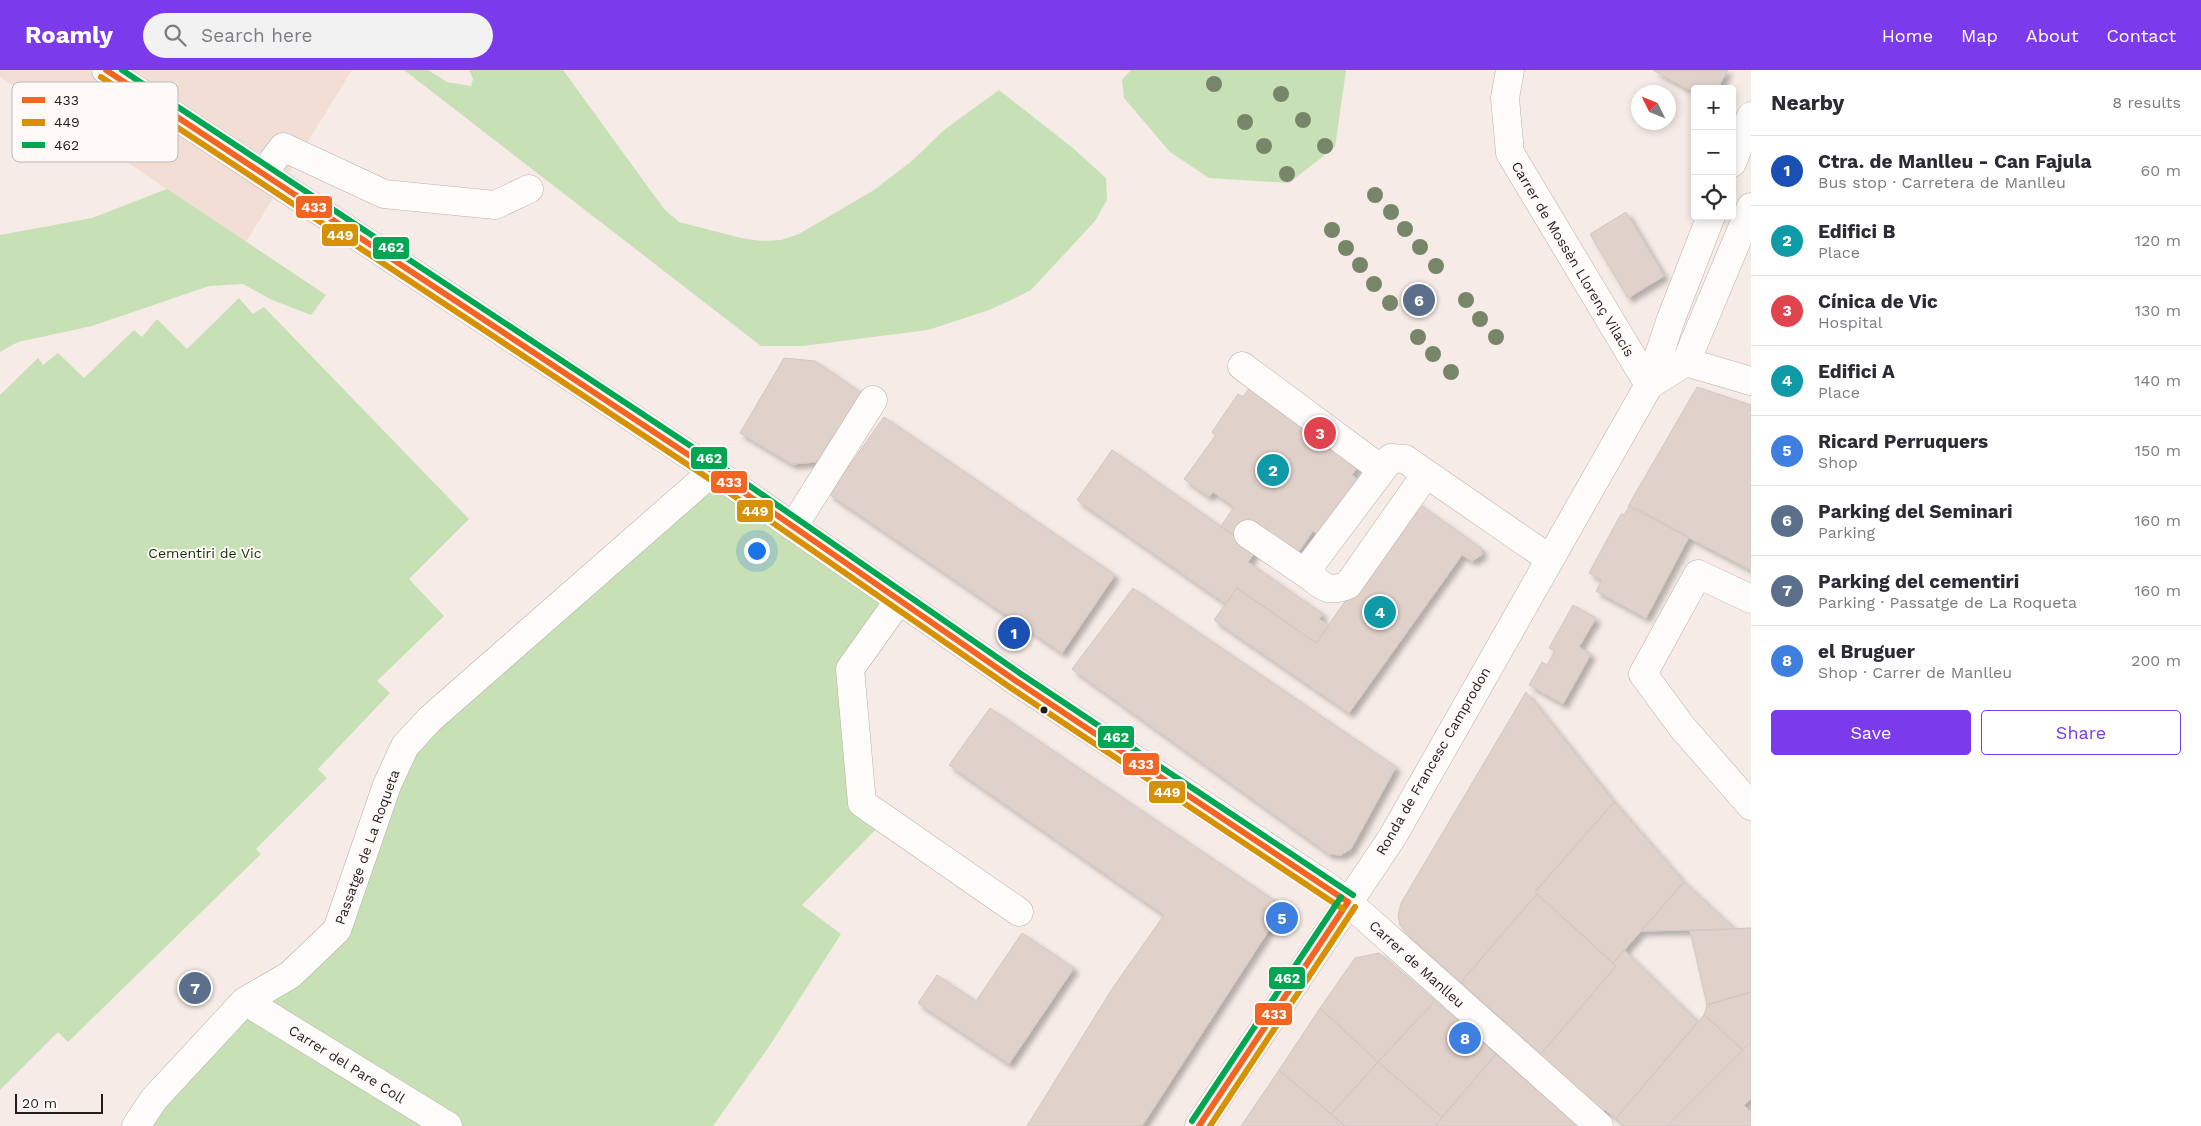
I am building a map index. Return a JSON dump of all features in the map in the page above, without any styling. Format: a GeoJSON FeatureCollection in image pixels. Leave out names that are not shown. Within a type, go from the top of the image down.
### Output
{"type":"FeatureCollection","features":[{"type":"Feature","properties":{"kind":"street","name":"Carrer de Manlleu"},"geometry":{"type":"LineString","coordinates":[[106,70],[124,82]]}},
{"type":"Feature","properties":{"kind":"street","name":"Carrer de Mossèn Llorenç Vilacís"},"geometry":{"type":"LineString","coordinates":[[1510,70],[1505,98],[1510,154],[1649,385]]}},
{"type":"Feature","properties":{"kind":"street"},"geometry":{"type":"LineString","coordinates":[[1736,153],[1751,116]]}},
{"type":"Feature","properties":{"kind":"street","name":"Carrer de Manlleu"},"geometry":{"type":"LineString","coordinates":[[178,118],[714,471],[1016,681],[1348,902],[1599,1126]]}},
{"type":"Feature","properties":{"kind":"street"},"geometry":{"type":"LineString","coordinates":[[263,174],[283,147],[384,194],[495,205],[529,189]]}},
{"type":"Feature","properties":{"kind":"street"},"geometry":{"type":"LineString","coordinates":[[1649,385],[1686,362],[1751,207]]}},
{"type":"Feature","properties":{"kind":"street","name":"Ronda de Francesc Camprodon"},"geometry":{"type":"LineString","coordinates":[[1200,1126],[1393,836],[1649,385],[1670,319],[1709,220]]}},
{"type":"Feature","properties":{"kind":"street"},"geometry":{"type":"LineString","coordinates":[[1686,362],[1751,381]]}},
{"type":"Feature","properties":{"kind":"street"},"geometry":{"type":"LineString","coordinates":[[1242,366],[1381,468]]}},
{"type":"Feature","properties":{"kind":"street"},"geometry":{"type":"LineString","coordinates":[[793,527],[873,400]]}},
{"type":"Feature","properties":{"kind":"street"},"geometry":{"type":"LineString","coordinates":[[1311,577],[1312,563],[1381,468],[1391,458],[1405,459],[1550,558]]}},
{"type":"Feature","properties":{"kind":"street","name":"Passatge de La Roqueta"},"geometry":{"type":"LineString","coordinates":[[136,1126],[154,1099],[246,1001],[290,975],[338,930],[386,786],[405,746],[430,719],[714,471]]}},
{"type":"Feature","properties":{"kind":"street"},"geometry":{"type":"LineString","coordinates":[[1248,534],[1324,587],[1335,590],[1348,584],[1426,474]]}},
{"type":"Feature","properties":{"kind":"street"},"geometry":{"type":"LineString","coordinates":[[1751,599],[1698,574],[1643,674],[1682,728],[1751,806]]}},
{"type":"Feature","properties":{"kind":"street"},"geometry":{"type":"LineString","coordinates":[[899,600],[850,670],[862,803],[1019,912]]}},
{"type":"Feature","properties":{"kind":"street","name":"Carrer del Pare Coll"},"geometry":{"type":"LineString","coordinates":[[246,1001],[448,1126]]}},
{"type":"Feature","properties":{"kind":"shaded area"},"geometry":{"type":"Polygon","coordinates":[[[0,70],[352,70],[246,242],[127,162],[178,162],[178,82],[12,82],[12,85],[0,77],[0,70]]]}},
{"type":"Feature","properties":{"kind":"green space"},"geometry":{"type":"Polygon","coordinates":[[[404,70],[428,70],[447,82],[471,86],[473,79],[469,70],[563,70],[664,209],[679,222],[741,238],[761,241],[781,240],[799,234],[874,190],[913,160],[944,130],[999,90],[1074,149],[1106,178],[1107,200],[1095,221],[1031,290],[989,310],[928,330],[803,346],[761,346],[404,70]]]}},
{"type":"Feature","properties":{"kind":"green space"},"geometry":{"type":"Polygon","coordinates":[[[1131,70],[1346,70],[1335,147],[1289,183],[1209,178],[1170,152],[1124,98],[1122,80],[1131,70]]]}},
{"type":"Feature","properties":{"kind":"green space"},"geometry":{"type":"Polygon","coordinates":[[[167,189],[326,295],[311,315],[270,299],[243,284],[209,286],[92,326],[18,342],[0,352],[0,235],[92,218],[167,189]]]}},
{"type":"Feature","properties":{"kind":"green space","name":"Cementiri de Vic"},"geometry":{"type":"Polygon","coordinates":[[[239,298],[253,314],[264,307],[469,519],[409,579],[444,616],[377,681],[390,693],[318,769],[327,778],[256,849],[261,854],[68,1042],[58,1032],[0,1090],[0,395],[38,358],[43,365],[58,353],[84,378],[134,330],[142,337],[157,319],[187,349],[239,298]]]}},
{"type":"Feature","properties":{"kind":"green space"},"geometry":{"type":"Polygon","coordinates":[[[713,471],[899,600],[850,670],[877,828],[802,905],[841,934],[770,1045],[713,1126],[136,1126],[337,930],[405,746],[713,471]]]}},
{"type":"Feature","properties":{"kind":"building"},"geometry":{"type":"Polygon","coordinates":[[[1653,70],[1728,70],[1719,85],[1691,85],[1691,91],[1653,70]]]}},
{"type":"Feature","properties":{"kind":"building"},"geometry":{"type":"Polygon","coordinates":[[[1626,212],[1664,276],[1628,298],[1590,234],[1626,212]]]}},
{"type":"Feature","properties":{"kind":"building"},"geometry":{"type":"Polygon","coordinates":[[[784,358],[815,361],[866,396],[825,454],[816,462],[792,464],[740,433],[784,358]]]}},
{"type":"Feature","properties":{"kind":"building"},"geometry":{"type":"Polygon","coordinates":[[[1250,387],[1359,465],[1352,475],[1357,479],[1317,534],[1313,531],[1295,557],[1271,540],[1274,535],[1253,520],[1239,539],[1221,526],[1234,507],[1213,492],[1209,497],[1184,479],[1216,435],[1212,432],[1238,394],[1243,397],[1250,387]]]}},
{"type":"Feature","properties":{"kind":"building"},"geometry":{"type":"Polygon","coordinates":[[[1697,387],[1751,405],[1751,570],[1628,506],[1697,387]]]}},
{"type":"Feature","properties":{"kind":"building"},"geometry":{"type":"Polygon","coordinates":[[[884,417],[1115,575],[1062,653],[829,494],[884,417]]]}},
{"type":"Feature","properties":{"kind":"building"},"geometry":{"type":"Polygon","coordinates":[[[1112,450],[1256,551],[1248,562],[1323,614],[1319,619],[1329,625],[1316,643],[1237,588],[1226,604],[1077,500],[1112,450]]]}},
{"type":"Feature","properties":{"kind":"building"},"geometry":{"type":"Polygon","coordinates":[[[1415,501],[1481,548],[1482,555],[1472,561],[1462,555],[1349,713],[1214,620],[1237,588],[1316,643],[1415,501]]]}},
{"type":"Feature","properties":{"kind":"building"},"geometry":{"type":"Polygon","coordinates":[[[1630,505],[1689,537],[1646,618],[1596,591],[1602,580],[1589,573],[1621,514],[1624,515],[1630,505]]]}},
{"type":"Feature","properties":{"kind":"building"},"geometry":{"type":"Polygon","coordinates":[[[1133,588],[1396,767],[1351,849],[1341,855],[1329,854],[1072,669],[1133,588]]]}},
{"type":"Feature","properties":{"kind":"building"},"geometry":{"type":"Polygon","coordinates":[[[1573,605],[1596,618],[1579,647],[1591,654],[1563,704],[1529,685],[1542,662],[1547,665],[1555,651],[1549,648],[1573,605]]]}},
{"type":"Feature","properties":{"kind":"building"},"geometry":{"type":"Polygon","coordinates":[[[1526,692],[1614,802],[1535,892],[1537,894],[1461,982],[1411,938],[1400,925],[1398,915],[1401,903],[1526,692]]]}},
{"type":"Feature","properties":{"kind":"building"},"geometry":{"type":"Polygon","coordinates":[[[990,708],[1284,907],[1142,1126],[1027,1126],[1112,989],[1164,915],[949,765],[990,708]]]}},
{"type":"Feature","properties":{"kind":"building"},"geometry":{"type":"Polygon","coordinates":[[[1614,802],[1684,882],[1613,963],[1535,892],[1614,802]]]}},
{"type":"Feature","properties":{"kind":"building"},"geometry":{"type":"Polygon","coordinates":[[[1684,882],[1735,929],[1641,931],[1684,882]]]}},
{"type":"Feature","properties":{"kind":"building"},"geometry":{"type":"Polygon","coordinates":[[[1537,894],[1616,966],[1541,1054],[1461,982],[1537,894]]]}},
{"type":"Feature","properties":{"kind":"building"},"geometry":{"type":"Polygon","coordinates":[[[1751,928],[1751,992],[1707,1005],[1690,931],[1751,928]]]}},
{"type":"Feature","properties":{"kind":"building"},"geometry":{"type":"Polygon","coordinates":[[[1022,933],[1074,968],[1009,1064],[918,1003],[937,975],[976,1001],[1022,933]]]}},
{"type":"Feature","properties":{"kind":"building"},"geometry":{"type":"Polygon","coordinates":[[[1624,950],[1698,1022],[1616,1118],[1605,1110],[1600,1115],[1537,1059],[1616,966],[1613,963],[1624,950]]]}},
{"type":"Feature","properties":{"kind":"building"},"geometry":{"type":"Polygon","coordinates":[[[1379,953],[1435,1001],[1378,1062],[1320,1008],[1355,958],[1379,953]]]}},
{"type":"Feature","properties":{"kind":"building"},"geometry":{"type":"Polygon","coordinates":[[[1751,992],[1751,1042],[1743,1050],[1704,1015],[1707,1005],[1751,992]]]}},
{"type":"Feature","properties":{"kind":"building"},"geometry":{"type":"Polygon","coordinates":[[[1435,1001],[1496,1054],[1442,1117],[1378,1062],[1435,1001]]]}},
{"type":"Feature","properties":{"kind":"building"},"geometry":{"type":"Polygon","coordinates":[[[1320,1008],[1378,1062],[1331,1114],[1279,1070],[1320,1008]]]}},
{"type":"Feature","properties":{"kind":"building"},"geometry":{"type":"Polygon","coordinates":[[[1704,1015],[1743,1050],[1667,1126],[1624,1126],[1616,1118],[1704,1015]]]}},
{"type":"Feature","properties":{"kind":"building"},"geometry":{"type":"Polygon","coordinates":[[[1751,1042],[1751,1099],[1744,1105],[1751,1112],[1751,1126],[1667,1126],[1751,1042]]]}},
{"type":"Feature","properties":{"kind":"building"},"geometry":{"type":"Polygon","coordinates":[[[1496,1054],[1579,1126],[1435,1126],[1496,1054]]]}},
{"type":"Feature","properties":{"kind":"building"},"geometry":{"type":"Polygon","coordinates":[[[1378,1062],[1442,1117],[1435,1126],[1345,1126],[1331,1114],[1378,1062]]]}},
{"type":"Feature","properties":{"kind":"building"},"geometry":{"type":"Polygon","coordinates":[[[1279,1070],[1331,1114],[1345,1126],[1241,1126],[1279,1070]]]}},
{"type":"Feature","properties":{"kind":"transit line","name":"433"},"geometry":{"type":"LineString","coordinates":[[106,70],[124,82]]}},
{"type":"Feature","properties":{"kind":"transit line","name":"462"},"geometry":{"type":"LineString","coordinates":[[122,70],[140,82]]}},
{"type":"Feature","properties":{"kind":"transit line","name":"449"},"geometry":{"type":"LineString","coordinates":[[101,77],[109,82]]}},
{"type":"Feature","properties":{"kind":"transit line","name":"462"},"geometry":{"type":"LineString","coordinates":[[178,107],[718,464],[1021,674],[1353,895]]}},
{"type":"Feature","properties":{"kind":"transit line","name":"433"},"geometry":{"type":"LineString","coordinates":[[178,118],[713,471],[1016,681],[1348,902]]}},
{"type":"Feature","properties":{"kind":"transit line","name":"449"},"geometry":{"type":"LineString","coordinates":[[178,128],[708,478],[1011,688],[1343,909]]}},
{"type":"Feature","properties":{"kind":"transit line","name":"462"},"geometry":{"type":"LineString","coordinates":[[1192,1121],[1341,897]]}},
{"type":"Feature","properties":{"kind":"transit line","name":"433"},"geometry":{"type":"LineString","coordinates":[[1199,1126],[1348,902]]}},
{"type":"Feature","properties":{"kind":"transit line","name":"449"},"geometry":{"type":"LineString","coordinates":[[1210,1126],[1355,907]]}},
{"type":"Feature","properties":{"kind":"place","name":"Parking del Seminari"},"geometry":{"type":"Point","coordinates":[1419,300]}},
{"type":"Feature","properties":{"kind":"place","name":"Cínica de Vic"},"geometry":{"type":"Point","coordinates":[1320,433]}},
{"type":"Feature","properties":{"kind":"place","name":"Edifici B"},"geometry":{"type":"Point","coordinates":[1273,470]}},
{"type":"Feature","properties":{"kind":"place","name":"Edifici A"},"geometry":{"type":"Point","coordinates":[1380,612]}},
{"type":"Feature","properties":{"kind":"place","name":"Ctra. de Manlleu - Can Fajula"},"geometry":{"type":"Point","coordinates":[1014,633]}},
{"type":"Feature","properties":{"kind":"place","name":"Ricard Perruquers"},"geometry":{"type":"Point","coordinates":[1282,918]}},
{"type":"Feature","properties":{"kind":"place","name":"Parking del cementiri"},"geometry":{"type":"Point","coordinates":[195,988]}},
{"type":"Feature","properties":{"kind":"place","name":"el Bruguer"},"geometry":{"type":"Point","coordinates":[1465,1038]}}]}
